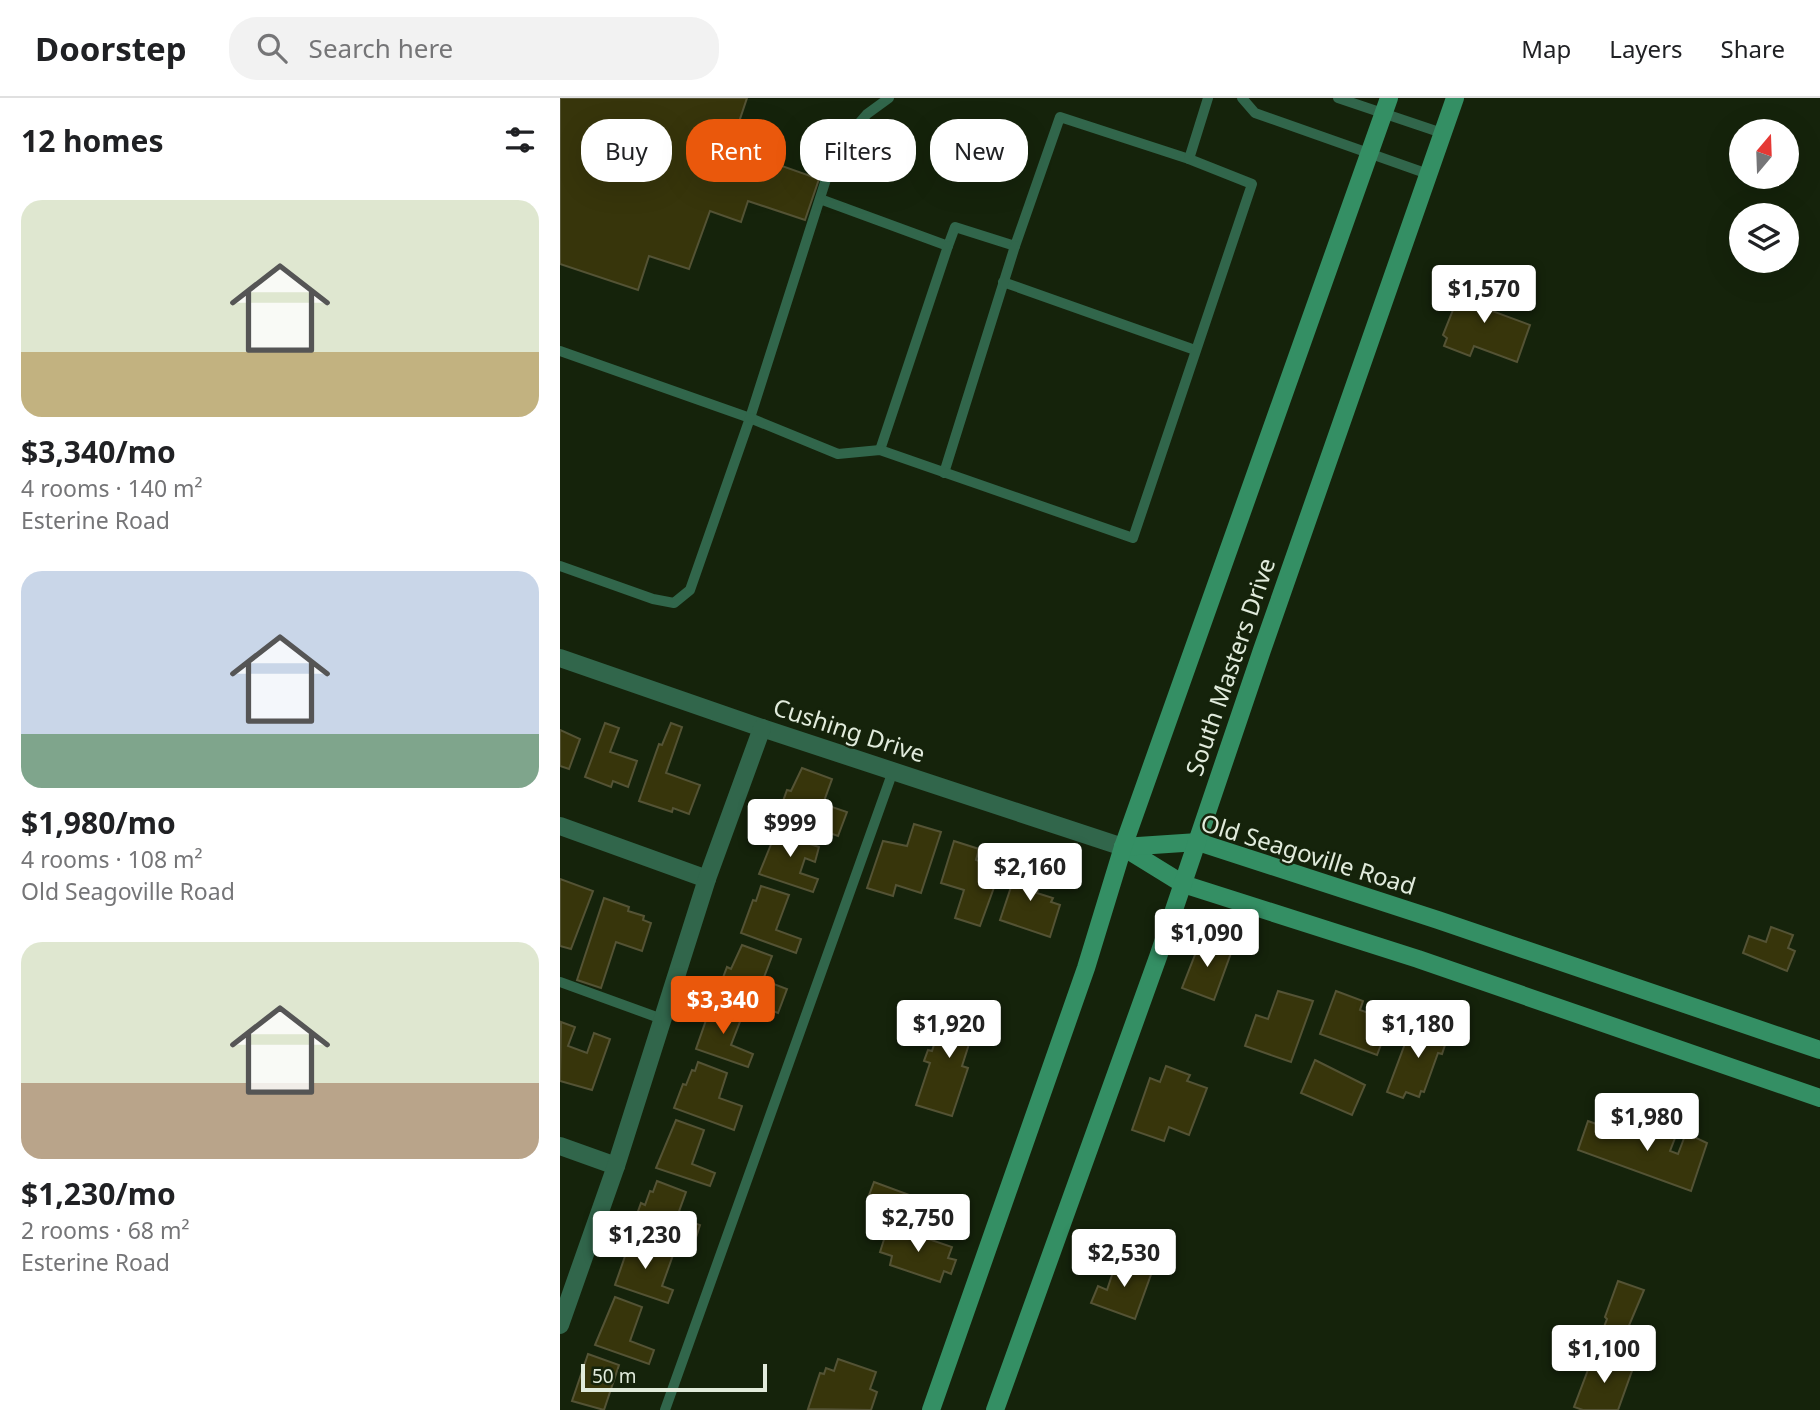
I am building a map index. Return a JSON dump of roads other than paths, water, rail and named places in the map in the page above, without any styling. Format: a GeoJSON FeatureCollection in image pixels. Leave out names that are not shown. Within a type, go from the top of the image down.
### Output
{"type":"FeatureCollection","features":[{"type":"Feature","properties":{"kind":"main road","name":"South Masters Drive"},"geometry":{"type":"LineString","coordinates":[[995,1410],[1198,842],[1262,650],[1455,98]]}},
{"type":"Feature","properties":{"kind":"main road","name":"South Masters Drive"},"geometry":{"type":"LineString","coordinates":[[931,1410],[1086,968],[1123,847],[1387,106]]}},
{"type":"Feature","properties":{"kind":"main road","name":"Old Seagoville Road"},"geometry":{"type":"LineString","coordinates":[[1123,847],[1198,842],[1438,920],[1820,1050]]}},
{"type":"Feature","properties":{"kind":"main road"},"geometry":{"type":"LineString","coordinates":[[1123,847],[1183,884],[1418,959],[1820,1098]]}},
{"type":"Feature","properties":{"kind":"street","name":"Cushing Drive"},"geometry":{"type":"LineString","coordinates":[[560,658],[1123,847]]}},
{"type":"Feature","properties":{"kind":"street"},"geometry":{"type":"LineString","coordinates":[[560,1325],[565,1297],[616,1166],[707,879],[762,728]]}},
{"type":"Feature","properties":{"kind":"street"},"geometry":{"type":"LineString","coordinates":[[560,826],[707,879]]}},
{"type":"Feature","properties":{"kind":"street"},"geometry":{"type":"LineString","coordinates":[[560,1146],[616,1166]]}},
{"type":"Feature","properties":{"kind":"lane"},"geometry":{"type":"LineString","coordinates":[[560,566],[653,599],[674,603],[690,590],[750,418],[835,151],[867,114],[889,98]]}},
{"type":"Feature","properties":{"kind":"lane"},"geometry":{"type":"LineString","coordinates":[[1189,159],[1208,98]]}},
{"type":"Feature","properties":{"kind":"lane"},"geometry":{"type":"LineString","coordinates":[[1242,98],[1255,113],[1428,174]]}},
{"type":"Feature","properties":{"kind":"lane"},"geometry":{"type":"LineString","coordinates":[[1338,98],[1387,106],[1442,133]]}},
{"type":"Feature","properties":{"kind":"lane"},"geometry":{"type":"LineString","coordinates":[[560,351],[750,418],[838,454],[880,450],[944,473],[1133,538],[1252,184],[1189,159],[1060,117],[1014,246],[944,473]]}},
{"type":"Feature","properties":{"kind":"lane"},"geometry":{"type":"LineString","coordinates":[[820,199],[948,246]]}},
{"type":"Feature","properties":{"kind":"lane"},"geometry":{"type":"LineString","coordinates":[[880,450],[955,227],[1014,246]]}},
{"type":"Feature","properties":{"kind":"lane"},"geometry":{"type":"LineString","coordinates":[[1003,282],[1195,351]]}},
{"type":"Feature","properties":{"kind":"lane"},"geometry":{"type":"LineString","coordinates":[[664,1410],[893,771]]}},
{"type":"Feature","properties":{"kind":"lane"},"geometry":{"type":"LineString","coordinates":[[560,982],[663,1019]]}}]}
